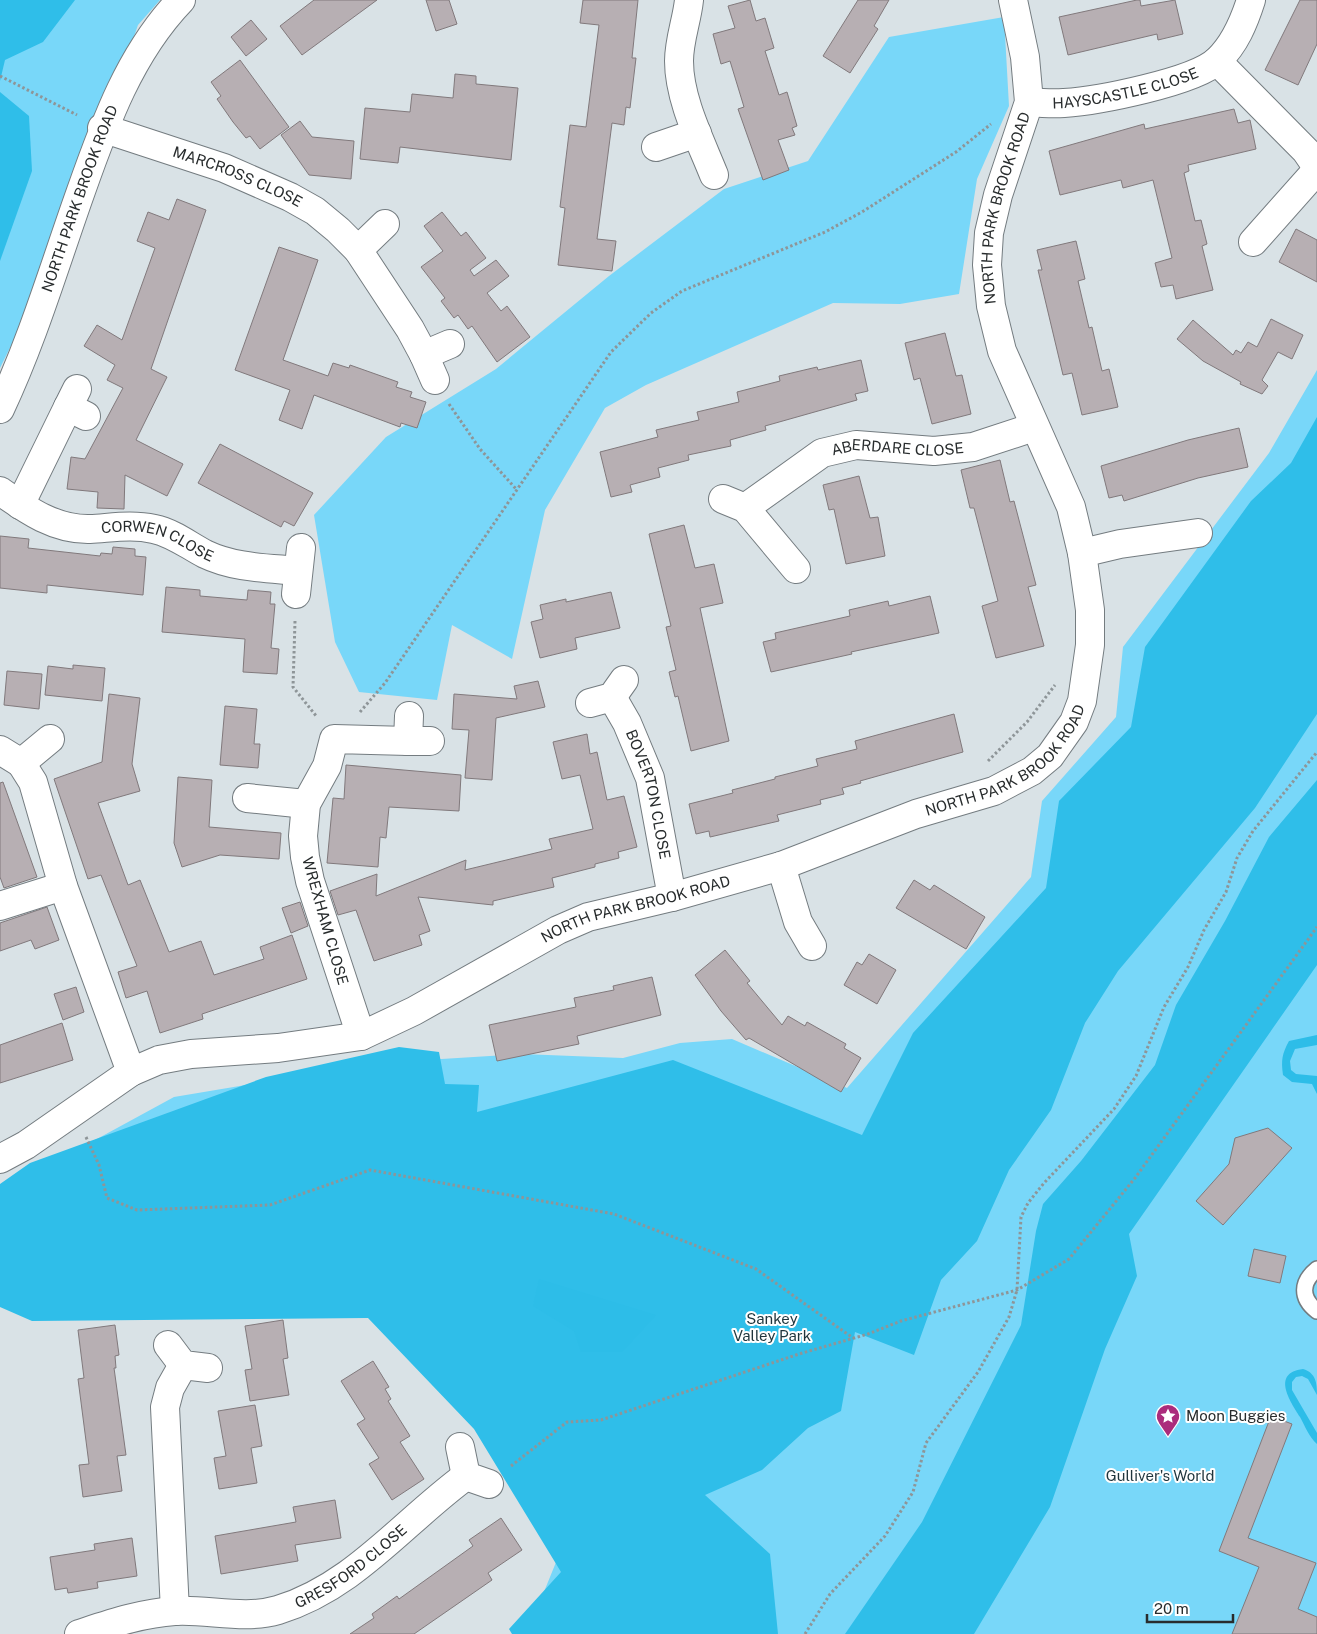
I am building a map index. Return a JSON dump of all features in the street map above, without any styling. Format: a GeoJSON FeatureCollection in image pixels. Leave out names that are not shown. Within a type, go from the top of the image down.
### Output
{"type":"FeatureCollection","features":[{"type":"Feature","properties":{"kind":"street","name":"NORTH PARK BROOK ROAD"},"geometry":{"type":"LineString","coordinates":[[0,409],[32,331],[102,128],[140,53],[181,0]]}},
{"type":"Feature","properties":{"kind":"street"},"geometry":{"type":"LineString","coordinates":[[689,0],[680,47],[680,72],[697,133],[714,175]]}},
{"type":"Feature","properties":{"kind":"street","name":"NORTH PARK BROOK ROAD"},"geometry":{"type":"LineString","coordinates":[[360,1036],[414,1011],[523,950],[588,917],[672,897],[781,866],[916,814],[994,791],[1032,771],[1050,756],[1074,722],[1082,701],[1086,680],[1090,610],[1082,553],[1071,507],[1002,351],[991,306],[987,265],[989,233],[998,195],[1028,108],[1025,57],[1013,0]]}},
{"type":"Feature","properties":{"kind":"street","name":"HAYSCASTLE CLOSE"},"geometry":{"type":"LineString","coordinates":[[1028,108],[1083,101],[1190,75],[1217,61],[1238,32],[1251,0]]}},
{"type":"Feature","properties":{"kind":"street","name":"HAYSCASTLE CLOSE"},"geometry":{"type":"LineString","coordinates":[[1217,61],[1306,151],[1317,168],[1253,242]]}},
{"type":"Feature","properties":{"kind":"street","name":"MARCROSS CLOSE"},"geometry":{"type":"LineString","coordinates":[[102,128],[224,168],[290,197],[315,212],[338,230],[358,250],[410,328],[435,380]]}},
{"type":"Feature","properties":{"kind":"street"},"geometry":{"type":"LineString","coordinates":[[656,147],[697,133]]}},
{"type":"Feature","properties":{"kind":"street"},"geometry":{"type":"LineString","coordinates":[[358,250],[384,224]]}},
{"type":"Feature","properties":{"kind":"street"},"geometry":{"type":"LineString","coordinates":[[424,355],[450,344]]}},
{"type":"Feature","properties":{"kind":"street","name":"CORWEN CLOSE"},"geometry":{"type":"LineString","coordinates":[[77,404],[10,498],[52,522],[70,527],[88,529],[135,526],[154,529],[171,534],[205,554],[226,562],[253,567],[298,571]]}},
{"type":"Feature","properties":{"kind":"street","name":"ABERDARE CLOSE"},"geometry":{"type":"LineString","coordinates":[[796,569],[734,503],[822,453],[856,446],[934,451],[973,447],[1034,427]]}},
{"type":"Feature","properties":{"kind":"street"},"geometry":{"type":"LineString","coordinates":[[1082,553],[1120,544],[1198,533]]}},
{"type":"Feature","properties":{"kind":"street","name":"BOVERTON CLOSE"},"geometry":{"type":"LineString","coordinates":[[608,693],[627,723],[650,778],[672,897]]}},
{"type":"Feature","properties":{"kind":"street"},"geometry":{"type":"LineString","coordinates":[[338,739],[416,733]]}},
{"type":"Feature","properties":{"kind":"street"},"geometry":{"type":"LineString","coordinates":[[50,739],[11,756],[32,782],[63,886],[131,1072]]}},
{"type":"Feature","properties":{"kind":"street","name":"WREXHAM CLOSE"},"geometry":{"type":"LineString","coordinates":[[338,739],[327,766],[306,804],[304,836],[310,881],[360,1036]]}},
{"type":"Feature","properties":{"kind":"street"},"geometry":{"type":"LineString","coordinates":[[247,798],[306,804]]}},
{"type":"Feature","properties":{"kind":"street"},"geometry":{"type":"LineString","coordinates":[[781,866],[798,922],[813,947]]}},
{"type":"Feature","properties":{"kind":"street"},"geometry":{"type":"LineString","coordinates":[[0,906],[63,886]]}},
{"type":"Feature","properties":{"kind":"street"},"geometry":{"type":"LineString","coordinates":[[0,1159],[26,1145],[131,1072],[159,1060],[191,1054],[278,1048],[360,1036]]}},
{"type":"Feature","properties":{"kind":"street"},"geometry":{"type":"LineString","coordinates":[[175,1611],[165,1408],[170,1388],[186,1359]]}},
{"type":"Feature","properties":{"kind":"street"},"geometry":{"type":"LineString","coordinates":[[460,1447],[477,1480]]}},
{"type":"Feature","properties":{"kind":"street","name":"GRESFORD CLOSE"},"geometry":{"type":"LineString","coordinates":[[79,1634],[125,1619],[175,1611],[217,1624],[298,1603],[334,1585],[363,1565],[446,1490],[477,1480]]}},
{"type":"Feature","properties":{"kind":"lane"},"geometry":{"type":"LineString","coordinates":[[1317,1269],[1306,1281],[1303,1294],[1308,1305],[1317,1311]]}},
{"type":"Feature","properties":{"kind":"path"},"geometry":{"type":"LineString","coordinates":[[0,76],[102,128]]}},
{"type":"Feature","properties":{"kind":"path"},"geometry":{"type":"LineString","coordinates":[[298,571],[293,687],[338,739],[385,683],[611,352],[651,313],[682,291],[824,232],[854,216],[956,152],[981,130],[1000,118],[1028,108]]}},
{"type":"Feature","properties":{"kind":"path"},"geometry":{"type":"LineString","coordinates":[[435,380],[480,449],[517,490]]}},
{"type":"Feature","properties":{"kind":"path"},"geometry":{"type":"LineString","coordinates":[[983,767],[1027,722],[1057,683]]}},
{"type":"Feature","properties":{"kind":"path"},"geometry":{"type":"LineString","coordinates":[[805,1634],[830,1594],[885,1536],[912,1492],[926,1443],[978,1372],[1009,1317],[1017,1290],[1022,1217],[1028,1203],[1044,1183],[1114,1110],[1136,1076],[1164,1007],[1188,967],[1204,930],[1226,892],[1237,858],[1253,831],[1317,752]]}},
{"type":"Feature","properties":{"kind":"path"},"geometry":{"type":"LineString","coordinates":[[477,1480],[567,1422],[601,1420],[901,1321],[1017,1290],[1069,1259],[1135,1178],[1317,927]]}},
{"type":"Feature","properties":{"kind":"path"},"geometry":{"type":"LineString","coordinates":[[72,1113],[92,1145],[107,1198],[137,1210],[270,1205],[370,1170],[400,1175],[614,1214],[756,1268],[854,1338]]}},
{"type":"Feature","properties":{"kind":"green space"},"geometry":{"type":"Polygon","coordinates":[[[0,0],[160,0],[138,25],[64,239],[0,368],[0,0]]]}},
{"type":"Feature","properties":{"kind":"green space"},"geometry":{"type":"Polygon","coordinates":[[[0,0],[75,0],[43,42],[5,60],[0,81],[0,0]]]}},
{"type":"Feature","properties":{"kind":"green space"},"geometry":{"type":"Polygon","coordinates":[[[1004,17],[1009,106],[977,179],[959,294],[900,304],[833,303],[646,385],[605,408],[545,510],[512,659],[452,625],[437,700],[359,692],[335,642],[314,515],[386,437],[496,369],[609,276],[724,189],[808,161],[889,37],[1004,17]]]}},
{"type":"Feature","properties":{"kind":"green space"},"geometry":{"type":"Polygon","coordinates":[[[0,92],[29,116],[32,171],[0,261],[0,92]]]}},
{"type":"Feature","properties":{"kind":"green space","name":"Sankey Valley Park"},"geometry":{"type":"Polygon","coordinates":[[[1317,370],[1317,1634],[513,1634],[535,1614],[578,1508],[406,1293],[62,1158],[174,1097],[377,1063],[522,1054],[623,1058],[680,1043],[732,1039],[847,1088],[1031,877],[1042,801],[1116,717],[1123,647],[1269,453],[1317,370]]]}},
{"type":"Feature","properties":{"kind":"green space","name":"Sankey Valley Park"},"geometry":{"type":"Polygon","coordinates":[[[1317,417],[1317,714],[1255,808],[1118,971],[1085,1023],[1051,1110],[1009,1170],[977,1241],[941,1280],[914,1355],[855,1332],[841,1411],[808,1428],[762,1470],[705,1495],[770,1554],[778,1634],[512,1634],[509,1629],[561,1572],[474,1429],[368,1318],[32,1321],[0,1307],[0,1184],[30,1163],[266,1077],[399,1047],[439,1052],[445,1084],[479,1085],[477,1112],[673,1060],[862,1135],[913,1033],[1046,888],[1059,801],[1131,727],[1145,647],[1251,501],[1291,463],[1317,417]]]}},
{"type":"Feature","properties":{"kind":"green space"},"geometry":{"type":"Polygon","coordinates":[[[1317,780],[1317,965],[1129,1234],[1137,1276],[1105,1349],[1050,1507],[974,1634],[845,1634],[922,1522],[1021,1325],[1036,1231],[1043,1204],[1081,1161],[1155,1065],[1176,1005],[1225,921],[1269,837],[1317,780]]]}},
{"type":"Feature","properties":{"kind":"shaded area"},"geometry":{"type":"Polygon","coordinates":[[[1317,1035],[1317,1045],[1295,1049],[1290,1061],[1291,1070],[1296,1074],[1317,1076],[1317,1094],[1312,1084],[1292,1082],[1283,1075],[1282,1065],[1283,1054],[1289,1041],[1317,1035]]]}},
{"type":"Feature","properties":{"kind":"shaded area"},"geometry":{"type":"Polygon","coordinates":[[[539,1279],[656,1315],[622,1352],[581,1352],[574,1331],[533,1306],[539,1279]]]}},
{"type":"Feature","properties":{"kind":"shaded area"},"geometry":{"type":"Polygon","coordinates":[[[1303,1369],[1311,1373],[1315,1379],[1317,1395],[1308,1379],[1302,1376],[1296,1377],[1292,1382],[1292,1390],[1317,1433],[1317,1444],[1307,1431],[1286,1389],[1285,1382],[1288,1376],[1293,1372],[1303,1369]]]}},
{"type":"Feature","properties":{"kind":"building"},"geometry":{"type":"Polygon","coordinates":[[[314,0],[377,0],[302,55],[280,26],[314,0]]]}},
{"type":"Feature","properties":{"kind":"building"},"geometry":{"type":"Polygon","coordinates":[[[426,0],[449,0],[457,24],[436,31],[426,0]]]}},
{"type":"Feature","properties":{"kind":"building"},"geometry":{"type":"Polygon","coordinates":[[[583,0],[638,0],[632,58],[636,58],[630,108],[626,107],[624,125],[612,123],[597,239],[616,241],[612,271],[558,265],[565,208],[560,207],[570,125],[586,127],[599,25],[580,23],[583,0]]]}},
{"type":"Feature","properties":{"kind":"building"},"geometry":{"type":"Polygon","coordinates":[[[750,0],[756,21],[765,18],[774,48],[765,51],[779,95],[787,92],[797,126],[792,128],[795,135],[778,140],[789,170],[763,180],[738,109],[744,107],[730,61],[721,64],[713,34],[735,28],[728,6],[750,0]]]}},
{"type":"Feature","properties":{"kind":"building"},"geometry":{"type":"Polygon","coordinates":[[[858,0],[889,0],[874,26],[878,29],[850,73],[823,56],[858,0]]]}},
{"type":"Feature","properties":{"kind":"building"},"geometry":{"type":"Polygon","coordinates":[[[1140,0],[1141,6],[1175,0],[1183,34],[1158,40],[1157,34],[1068,55],[1059,17],[1140,0]]]}},
{"type":"Feature","properties":{"kind":"building"},"geometry":{"type":"Polygon","coordinates":[[[1300,0],[1317,0],[1317,44],[1298,85],[1265,70],[1300,0]]]}},
{"type":"Feature","properties":{"kind":"building"},"geometry":{"type":"Polygon","coordinates":[[[251,20],[267,39],[246,56],[231,37],[251,20]]]}},
{"type":"Feature","properties":{"kind":"building"},"geometry":{"type":"Polygon","coordinates":[[[240,60],[289,127],[260,149],[250,136],[246,138],[233,122],[217,99],[221,96],[211,82],[240,60]]]}},
{"type":"Feature","properties":{"kind":"building"},"geometry":{"type":"Polygon","coordinates":[[[455,74],[476,76],[476,84],[518,88],[511,160],[400,147],[398,163],[360,159],[365,108],[410,112],[412,94],[453,98],[455,74]]]}},
{"type":"Feature","properties":{"kind":"building"},"geometry":{"type":"Polygon","coordinates":[[[1234,109],[1238,123],[1250,120],[1256,149],[1188,165],[1189,171],[1184,173],[1195,221],[1201,220],[1207,244],[1202,246],[1213,290],[1176,299],[1173,285],[1161,287],[1155,263],[1172,258],[1153,180],[1123,188],[1121,180],[1060,195],[1049,151],[1144,124],[1145,129],[1234,109]]]}},
{"type":"Feature","properties":{"kind":"building"},"geometry":{"type":"Polygon","coordinates":[[[300,121],[312,137],[354,141],[351,179],[309,175],[281,135],[300,121]]]}},
{"type":"Feature","properties":{"kind":"building"},"geometry":{"type":"Polygon","coordinates":[[[177,199],[206,210],[151,369],[167,377],[136,440],[183,464],[167,496],[125,475],[124,509],[97,508],[98,492],[67,489],[71,457],[85,459],[123,388],[107,380],[115,365],[84,346],[97,325],[122,340],[155,248],[137,241],[148,212],[169,220],[177,199]]]}},
{"type":"Feature","properties":{"kind":"building"},"geometry":{"type":"Polygon","coordinates":[[[442,212],[461,236],[466,232],[486,258],[470,270],[474,276],[496,260],[509,276],[487,293],[501,311],[507,306],[530,337],[497,362],[472,326],[468,329],[458,315],[454,318],[441,301],[445,298],[421,267],[443,251],[424,226],[442,212]]]}},
{"type":"Feature","properties":{"kind":"building"},"geometry":{"type":"Polygon","coordinates":[[[1296,229],[1317,240],[1317,282],[1279,262],[1296,229]]]}},
{"type":"Feature","properties":{"kind":"building"},"geometry":{"type":"Polygon","coordinates":[[[1076,241],[1085,279],[1078,281],[1089,328],[1092,327],[1102,371],[1109,369],[1118,407],[1082,415],[1072,373],[1063,375],[1038,270],[1042,270],[1037,250],[1076,241]]]}},
{"type":"Feature","properties":{"kind":"building"},"geometry":{"type":"Polygon","coordinates":[[[279,247],[318,260],[283,360],[328,376],[333,363],[349,368],[350,365],[398,382],[396,387],[412,392],[410,397],[426,402],[417,428],[401,423],[400,427],[314,395],[302,429],[279,420],[290,390],[235,370],[279,247]]]}},
{"type":"Feature","properties":{"kind":"building"},"geometry":{"type":"Polygon","coordinates":[[[1271,319],[1303,335],[1292,359],[1278,352],[1262,380],[1268,386],[1262,394],[1240,384],[1241,382],[1203,361],[1177,339],[1193,320],[1233,355],[1236,350],[1241,353],[1248,342],[1257,347],[1271,319]]]}},
{"type":"Feature","properties":{"kind":"building"},"geometry":{"type":"Polygon","coordinates":[[[945,333],[956,376],[962,375],[971,414],[932,424],[920,378],[914,380],[905,343],[945,333]]]}},
{"type":"Feature","properties":{"kind":"building"},"geometry":{"type":"Polygon","coordinates":[[[861,360],[868,391],[855,394],[857,400],[765,426],[766,430],[730,440],[731,446],[688,455],[689,460],[658,468],[660,477],[630,485],[632,492],[611,497],[600,452],[658,437],[656,430],[699,420],[697,412],[739,402],[737,392],[780,381],[779,376],[817,367],[818,370],[861,360]]]}},
{"type":"Feature","properties":{"kind":"building"},"geometry":{"type":"Polygon","coordinates":[[[1239,428],[1248,467],[1198,478],[1124,501],[1122,495],[1109,498],[1101,466],[1188,440],[1239,428]]]}},
{"type":"Feature","properties":{"kind":"building"},"geometry":{"type":"Polygon","coordinates":[[[220,444],[313,493],[294,526],[284,521],[281,527],[198,483],[220,444]]]}},
{"type":"Feature","properties":{"kind":"building"},"geometry":{"type":"Polygon","coordinates":[[[1000,460],[1010,502],[1014,501],[1036,585],[1028,587],[1044,646],[996,658],[982,606],[998,601],[974,508],[970,508],[961,470],[1000,460]]]}},
{"type":"Feature","properties":{"kind":"building"},"geometry":{"type":"Polygon","coordinates":[[[859,476],[870,518],[878,517],[885,556],[846,564],[834,509],[829,510],[823,485],[859,476]]]}},
{"type":"Feature","properties":{"kind":"building"},"geometry":{"type":"Polygon","coordinates":[[[684,525],[695,568],[714,564],[723,603],[700,608],[729,741],[691,751],[678,696],[675,697],[669,672],[676,670],[666,627],[671,626],[649,534],[684,525]]]}},
{"type":"Feature","properties":{"kind":"building"},"geometry":{"type":"Polygon","coordinates":[[[0,536],[29,539],[28,548],[100,556],[101,553],[112,554],[113,547],[135,549],[135,556],[146,557],[143,595],[47,585],[47,593],[0,588],[0,536]]]}},
{"type":"Feature","properties":{"kind":"building"},"geometry":{"type":"Polygon","coordinates":[[[166,587],[200,590],[200,596],[247,600],[248,590],[271,592],[270,604],[275,604],[271,648],[279,649],[277,674],[243,672],[245,639],[162,632],[166,587]]]}},
{"type":"Feature","properties":{"kind":"building"},"geometry":{"type":"Polygon","coordinates":[[[611,592],[620,628],[575,638],[577,649],[540,658],[531,622],[543,619],[540,605],[566,599],[566,602],[611,592]]]}},
{"type":"Feature","properties":{"kind":"building"},"geometry":{"type":"Polygon","coordinates":[[[930,596],[939,633],[771,672],[763,642],[776,639],[775,633],[850,616],[849,610],[888,601],[889,606],[930,596]]]}},
{"type":"Feature","properties":{"kind":"building"},"geometry":{"type":"Polygon","coordinates":[[[73,665],[105,668],[102,701],[45,695],[48,666],[73,669],[73,665]]]}},
{"type":"Feature","properties":{"kind":"building"},"geometry":{"type":"Polygon","coordinates":[[[7,671],[42,674],[39,709],[4,705],[7,671]]]}},
{"type":"Feature","properties":{"kind":"building"},"geometry":{"type":"Polygon","coordinates":[[[538,681],[545,707],[496,718],[492,780],[465,778],[469,730],[452,729],[454,694],[517,699],[514,686],[538,681]]]}},
{"type":"Feature","properties":{"kind":"building"},"geometry":{"type":"Polygon","coordinates":[[[109,694],[140,698],[132,764],[140,791],[98,803],[128,885],[140,880],[169,952],[201,941],[214,975],[264,959],[260,947],[292,935],[307,979],[202,1014],[203,1019],[160,1033],[147,991],[126,998],[118,972],[137,966],[101,875],[88,879],[54,779],[102,762],[109,694]]]}},
{"type":"Feature","properties":{"kind":"building"},"geometry":{"type":"Polygon","coordinates":[[[225,706],[257,709],[254,744],[260,744],[258,768],[220,765],[225,706]]]}},
{"type":"Feature","properties":{"kind":"building"},"geometry":{"type":"Polygon","coordinates":[[[954,714],[963,752],[860,781],[861,783],[842,788],[844,794],[820,800],[821,804],[777,815],[779,821],[710,837],[709,831],[696,834],[689,804],[733,793],[732,790],[818,766],[816,759],[857,749],[855,741],[954,714]]]}},
{"type":"Feature","properties":{"kind":"building"},"geometry":{"type":"Polygon","coordinates":[[[587,734],[590,754],[597,752],[607,800],[624,796],[637,847],[618,852],[619,858],[595,864],[595,867],[552,878],[554,887],[493,901],[493,905],[418,897],[430,931],[419,935],[422,945],[374,961],[356,910],[338,915],[330,891],[377,874],[376,896],[466,860],[465,870],[552,849],[549,839],[593,829],[580,775],[562,779],[553,742],[587,734]]]}},
{"type":"Feature","properties":{"kind":"building"},"geometry":{"type":"Polygon","coordinates":[[[346,765],[461,775],[459,811],[389,807],[386,838],[380,837],[378,867],[327,863],[333,798],[344,799],[346,765]]]}},
{"type":"Feature","properties":{"kind":"building"},"geometry":{"type":"Polygon","coordinates":[[[178,777],[212,780],[209,827],[281,833],[279,859],[220,855],[182,867],[174,843],[178,777]]]}},
{"type":"Feature","properties":{"kind":"building"},"geometry":{"type":"Polygon","coordinates":[[[3,782],[37,877],[4,888],[0,877],[0,783],[3,782]]]}},
{"type":"Feature","properties":{"kind":"building"},"geometry":{"type":"Polygon","coordinates":[[[914,880],[930,890],[934,885],[985,917],[966,949],[896,908],[914,880]]]}},
{"type":"Feature","properties":{"kind":"building"},"geometry":{"type":"Polygon","coordinates":[[[300,902],[308,926],[291,933],[282,908],[300,902]]]}},
{"type":"Feature","properties":{"kind":"building"},"geometry":{"type":"Polygon","coordinates":[[[47,907],[59,940],[35,949],[31,940],[0,951],[0,923],[47,907]]]}},
{"type":"Feature","properties":{"kind":"building"},"geometry":{"type":"Polygon","coordinates":[[[725,950],[750,981],[747,983],[782,1025],[788,1016],[805,1026],[807,1022],[846,1044],[844,1048],[861,1058],[841,1092],[749,1038],[746,1040],[721,1011],[695,975],[725,950]]]}},
{"type":"Feature","properties":{"kind":"building"},"geometry":{"type":"Polygon","coordinates":[[[869,954],[896,970],[877,1004],[844,985],[857,962],[862,965],[869,954]]]}},
{"type":"Feature","properties":{"kind":"building"},"geometry":{"type":"Polygon","coordinates":[[[652,977],[661,1015],[577,1036],[579,1044],[497,1061],[489,1025],[576,1007],[574,998],[614,990],[613,986],[652,977]]]}},
{"type":"Feature","properties":{"kind":"building"},"geometry":{"type":"Polygon","coordinates":[[[76,987],[84,1012],[63,1020],[54,994],[76,987]]]}},
{"type":"Feature","properties":{"kind":"building"},"geometry":{"type":"Polygon","coordinates":[[[62,1023],[73,1060],[0,1083],[0,1045],[62,1023]]]}},
{"type":"Feature","properties":{"kind":"building"},"geometry":{"type":"Polygon","coordinates":[[[1268,1128],[1292,1148],[1223,1225],[1196,1201],[1229,1164],[1235,1138],[1268,1128]]]}},
{"type":"Feature","properties":{"kind":"building"},"geometry":{"type":"Polygon","coordinates":[[[1254,1249],[1286,1256],[1280,1283],[1248,1276],[1254,1249]]]}},
{"type":"Feature","properties":{"kind":"building"},"geometry":{"type":"Polygon","coordinates":[[[283,1320],[288,1358],[283,1359],[289,1395],[250,1401],[245,1370],[252,1369],[245,1326],[283,1320]]]}},
{"type":"Feature","properties":{"kind":"building"},"geometry":{"type":"Polygon","coordinates":[[[115,1325],[119,1355],[115,1356],[116,1368],[114,1368],[126,1455],[117,1456],[122,1491],[83,1497],[79,1465],[89,1464],[78,1379],[84,1378],[78,1330],[115,1325]]]}},
{"type":"Feature","properties":{"kind":"building"},"geometry":{"type":"Polygon","coordinates":[[[373,1361],[389,1387],[385,1389],[391,1399],[388,1401],[410,1436],[400,1442],[424,1479],[392,1500],[369,1464],[379,1458],[357,1424],[365,1419],[341,1381],[373,1361]]]}},
{"type":"Feature","properties":{"kind":"building"},"geometry":{"type":"Polygon","coordinates":[[[255,1405],[262,1446],[251,1448],[257,1483],[219,1489],[214,1458],[226,1456],[218,1411],[255,1405]]]}},
{"type":"Feature","properties":{"kind":"building"},"geometry":{"type":"Polygon","coordinates":[[[1271,1416],[1292,1424],[1248,1538],[1316,1563],[1298,1609],[1317,1617],[1317,1634],[1232,1634],[1259,1567],[1219,1551],[1271,1416]]]}},
{"type":"Feature","properties":{"kind":"building"},"geometry":{"type":"Polygon","coordinates":[[[335,1500],[341,1538],[295,1545],[298,1561],[221,1574],[215,1536],[296,1522],[293,1507],[335,1500]]]}},
{"type":"Feature","properties":{"kind":"building"},"geometry":{"type":"Polygon","coordinates":[[[501,1518],[522,1550],[488,1573],[492,1580],[414,1634],[350,1634],[374,1618],[372,1614],[397,1596],[399,1599],[473,1546],[469,1540],[501,1518]]]}},
{"type":"Feature","properties":{"kind":"building"},"geometry":{"type":"Polygon","coordinates":[[[132,1538],[137,1576],[97,1582],[98,1588],[68,1593],[67,1588],[55,1590],[50,1557],[95,1550],[94,1544],[132,1538]]]}},
{"type":"Feature","properties":{"kind":"place","name":"Moon Buggies"},"geometry":{"type":"Point","coordinates":[1168,1437]}},
{"type":"Feature","properties":{"kind":"park label","name":"Gulliver's World"},"geometry":{"type":"Point","coordinates":[1160,1476]}}]}
